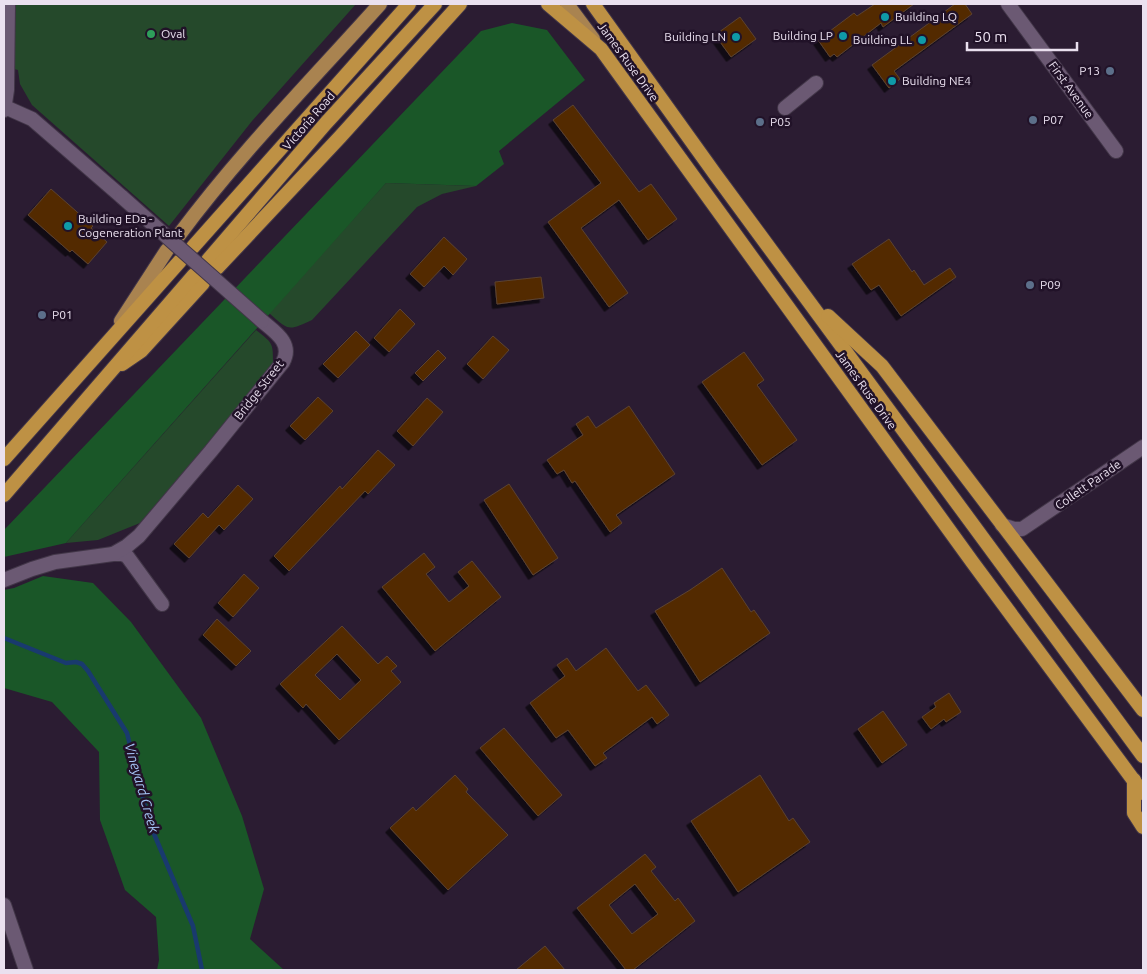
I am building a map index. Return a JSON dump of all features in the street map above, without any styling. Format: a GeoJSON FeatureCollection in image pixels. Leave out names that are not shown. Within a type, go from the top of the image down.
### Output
{"type":"FeatureCollection","features":[{"type":"Feature","properties":{"kind":"highway","name":"Victoria Road"},"geometry":{"type":"LineString","coordinates":[[193,247],[409,4]]}},
{"type":"Feature","properties":{"kind":"highway","name":"Victoria Road"},"geometry":{"type":"LineString","coordinates":[[435,4],[326,123],[212,264],[340,137],[460,4]]}},
{"type":"Feature","properties":{"kind":"highway"},"geometry":{"type":"LineString","coordinates":[[548,4],[601,49]]}},
{"type":"Feature","properties":{"kind":"highway","name":"James Ruse Drive"},"geometry":{"type":"LineString","coordinates":[[593,4],[715,174],[1143,756]]}},
{"type":"Feature","properties":{"kind":"highway","name":"James Ruse Drive"},"geometry":{"type":"LineString","coordinates":[[601,49],[973,563],[1143,792]]}},
{"type":"Feature","properties":{"kind":"highway"},"geometry":{"type":"LineString","coordinates":[[4,459],[180,261]]}},
{"type":"Feature","properties":{"kind":"highway"},"geometry":{"type":"LineString","coordinates":[[4,495],[108,372],[141,351],[198,279]]}},
{"type":"Feature","properties":{"kind":"highway"},"geometry":{"type":"LineString","coordinates":[[818,312],[828,315],[882,366],[1143,710]]}},
{"type":"Feature","properties":{"kind":"highway"},"geometry":{"type":"LineString","coordinates":[[1134,780],[1134,813],[1143,827]]}},
{"type":"Feature","properties":{"kind":"main road"},"geometry":{"type":"LineString","coordinates":[[178,235],[256,140],[380,4]]}},
{"type":"Feature","properties":{"kind":"main road","name":"James Ruse Drive"},"geometry":{"type":"LineString","coordinates":[[567,4],[601,49]]}},
{"type":"Feature","properties":{"kind":"main road"},"geometry":{"type":"LineString","coordinates":[[108,341],[167,250]]}},
{"type":"Feature","properties":{"kind":"street"},"geometry":{"type":"LineString","coordinates":[[4,109],[7,90],[8,4]]}},
{"type":"Feature","properties":{"kind":"street","name":"First Avenue"},"geometry":{"type":"LineString","coordinates":[[1008,4],[1116,151]]}},
{"type":"Feature","properties":{"kind":"street"},"geometry":{"type":"LineString","coordinates":[[785,108],[816,83]]}},
{"type":"Feature","properties":{"kind":"street","name":"Bridge Street"},"geometry":{"type":"LineString","coordinates":[[4,109],[32,119],[262,321],[284,342],[286,351],[283,362],[211,451],[138,536],[127,546],[113,554],[55,562],[32,568],[4,580]]}},
{"type":"Feature","properties":{"kind":"street","name":"Collett Parade"},"geometry":{"type":"LineString","coordinates":[[1034,522],[1143,447]]}},
{"type":"Feature","properties":{"kind":"street"},"geometry":{"type":"LineString","coordinates":[[1002,524],[1022,530],[1034,522]]}},
{"type":"Feature","properties":{"kind":"street"},"geometry":{"type":"LineString","coordinates":[[1024,554],[1022,537],[1034,522]]}},
{"type":"Feature","properties":{"kind":"street"},"geometry":{"type":"LineString","coordinates":[[113,554],[124,554],[127,556],[162,604]]}},
{"type":"Feature","properties":{"kind":"street"},"geometry":{"type":"LineString","coordinates":[[4,905],[26,970]]}},
{"type":"Feature","properties":{"kind":"green space"},"geometry":{"type":"Polygon","coordinates":[[[14,4],[356,4],[252,121],[169,226],[32,105],[20,84],[18,70],[14,69],[14,4]]]}},
{"type":"Feature","properties":{"kind":"green space"},"geometry":{"type":"Polygon","coordinates":[[[512,23],[547,30],[585,80],[499,151],[504,164],[476,186],[386,183],[66,543],[4,557],[4,530],[481,31],[512,23]]]}},
{"type":"Feature","properties":{"kind":"green space"},"geometry":{"type":"Polygon","coordinates":[[[386,183],[476,186],[442,194],[417,207],[312,320],[298,326],[285,326],[269,313],[386,183]]]}},
{"type":"Feature","properties":{"kind":"green space"},"geometry":{"type":"Polygon","coordinates":[[[256,330],[271,345],[273,367],[140,523],[98,540],[66,543],[256,330]]]}},
{"type":"Feature","properties":{"kind":"green space"},"geometry":{"type":"Polygon","coordinates":[[[43,576],[93,583],[131,622],[201,718],[242,816],[264,889],[250,939],[284,970],[157,970],[159,960],[156,917],[125,890],[100,820],[99,752],[52,702],[4,688],[4,590],[43,576]]]}},
{"type":"Feature","properties":{"kind":"building"},"geometry":{"type":"Polygon","coordinates":[[[875,4],[914,4],[883,27],[881,23],[837,57],[834,54],[830,57],[818,40],[854,13],[857,16],[875,4]]]}},
{"type":"Feature","properties":{"kind":"building","name":"Building LL"},"geometry":{"type":"Polygon","coordinates":[[[955,4],[965,4],[972,14],[894,71],[900,79],[889,88],[872,65],[955,4]]]}},
{"type":"Feature","properties":{"kind":"building","name":"Building LN"},"geometry":{"type":"Polygon","coordinates":[[[740,17],[756,39],[731,57],[715,35],[740,17]]]}},
{"type":"Feature","properties":{"kind":"building"},"geometry":{"type":"Polygon","coordinates":[[[573,105],[639,192],[651,184],[677,219],[648,240],[619,200],[581,228],[628,293],[609,307],[548,222],[601,183],[553,120],[573,105]]]}},
{"type":"Feature","properties":{"kind":"building","name":"Building EDa - Cogeneration Plant"},"geometry":{"type":"Polygon","coordinates":[[[51,189],[93,226],[91,228],[107,242],[88,264],[72,250],[70,252],[28,215],[51,189]]]}},
{"type":"Feature","properties":{"kind":"building"},"geometry":{"type":"Polygon","coordinates":[[[444,237],[467,259],[453,275],[444,266],[424,287],[410,274],[444,237]]]}},
{"type":"Feature","properties":{"kind":"building"},"geometry":{"type":"Polygon","coordinates":[[[889,239],[912,272],[914,270],[924,285],[950,268],[956,277],[901,316],[879,285],[871,290],[852,264],[889,239]]]}},
{"type":"Feature","properties":{"kind":"building"},"geometry":{"type":"Polygon","coordinates":[[[541,277],[544,298],[497,304],[495,282],[541,277]]]}},
{"type":"Feature","properties":{"kind":"building"},"geometry":{"type":"Polygon","coordinates":[[[400,309],[415,324],[389,352],[374,338],[400,309]]]}},
{"type":"Feature","properties":{"kind":"building"},"geometry":{"type":"Polygon","coordinates":[[[356,331],[370,345],[338,378],[323,364],[356,331]]]}},
{"type":"Feature","properties":{"kind":"building"},"geometry":{"type":"Polygon","coordinates":[[[493,336],[509,350],[483,379],[467,364],[493,336]]]}},
{"type":"Feature","properties":{"kind":"building"},"geometry":{"type":"Polygon","coordinates":[[[438,350],[446,358],[423,381],[415,373],[438,350]]]}},
{"type":"Feature","properties":{"kind":"building"},"geometry":{"type":"Polygon","coordinates":[[[744,352],[764,380],[757,385],[797,440],[762,465],[702,382],[744,352]]]}},
{"type":"Feature","properties":{"kind":"building"},"geometry":{"type":"Polygon","coordinates":[[[318,397],[333,411],[305,440],[290,426],[318,397]]]}},
{"type":"Feature","properties":{"kind":"building"},"geometry":{"type":"Polygon","coordinates":[[[427,398],[443,412],[413,446],[397,431],[427,398]]]}},
{"type":"Feature","properties":{"kind":"building"},"geometry":{"type":"Polygon","coordinates":[[[629,406],[675,474],[616,515],[622,523],[610,532],[575,481],[572,483],[564,470],[557,474],[547,460],[583,435],[576,424],[588,416],[596,428],[629,406]]]}},
{"type":"Feature","properties":{"kind":"building"},"geometry":{"type":"Polygon","coordinates":[[[378,450],[395,465],[368,494],[365,491],[289,571],[274,556],[340,486],[342,489],[378,450]]]}},
{"type":"Feature","properties":{"kind":"building"},"geometry":{"type":"Polygon","coordinates":[[[509,484],[558,558],[533,575],[484,500],[509,484]]]}},
{"type":"Feature","properties":{"kind":"building"},"geometry":{"type":"Polygon","coordinates":[[[238,485],[253,499],[224,530],[219,525],[189,558],[174,544],[203,513],[208,518],[238,485]]]}},
{"type":"Feature","properties":{"kind":"building"},"geometry":{"type":"Polygon","coordinates":[[[424,553],[435,567],[426,574],[449,602],[469,586],[458,572],[472,561],[501,597],[435,651],[382,587],[424,553]]]}},
{"type":"Feature","properties":{"kind":"building"},"geometry":{"type":"Polygon","coordinates":[[[722,568],[751,612],[754,610],[770,633],[700,682],[655,611],[722,568]]]}},
{"type":"Feature","properties":{"kind":"building"},"geometry":{"type":"Polygon","coordinates":[[[244,574],[259,588],[233,617],[218,603],[244,574]]]}},
{"type":"Feature","properties":{"kind":"building"},"geometry":{"type":"Polygon","coordinates":[[[217,619],[251,651],[236,666],[203,635],[217,619]]]}},
{"type":"Feature","properties":{"kind":"building"},"geometry":{"type":"Polygon","coordinates":[[[342,626],[378,664],[387,656],[397,666],[391,671],[401,682],[339,740],[306,704],[303,708],[280,684],[342,626]],[[337,654],[315,675],[340,700],[361,680],[337,654]]]}},
{"type":"Feature","properties":{"kind":"building"},"geometry":{"type":"Polygon","coordinates":[[[606,648],[638,691],[646,685],[669,715],[657,724],[652,717],[603,753],[607,758],[595,766],[568,730],[556,738],[530,703],[565,676],[557,665],[567,658],[576,671],[606,648]]]}},
{"type":"Feature","properties":{"kind":"building"},"geometry":{"type":"Polygon","coordinates":[[[949,693],[961,712],[946,722],[944,719],[931,729],[922,717],[936,707],[934,703],[949,693]]]}},
{"type":"Feature","properties":{"kind":"building"},"geometry":{"type":"Polygon","coordinates":[[[883,711],[907,745],[882,763],[858,729],[883,711]]]}},
{"type":"Feature","properties":{"kind":"building"},"geometry":{"type":"Polygon","coordinates":[[[504,728],[562,795],[538,816],[480,748],[504,728]]]}},
{"type":"Feature","properties":{"kind":"building"},"geometry":{"type":"Polygon","coordinates":[[[455,775],[468,789],[466,792],[508,835],[448,890],[390,828],[413,807],[416,811],[455,775]]]}},
{"type":"Feature","properties":{"kind":"building"},"geometry":{"type":"Polygon","coordinates":[[[760,775],[789,821],[793,818],[810,842],[738,892],[691,821],[760,775]]]}},
{"type":"Feature","properties":{"kind":"building"},"geometry":{"type":"Polygon","coordinates":[[[645,854],[656,867],[651,871],[675,901],[678,898],[695,921],[633,970],[626,970],[577,908],[645,854]],[[635,884],[609,905],[632,934],[658,914],[635,884]]]}},
{"type":"Feature","properties":{"kind":"building"},"geometry":{"type":"Polygon","coordinates":[[[545,946],[565,970],[516,970],[545,946]]]}},
{"type":"Feature","properties":{"kind":"waterway","name":"Vineyard Creek"},"geometry":{"type":"LineString","coordinates":[[4,638],[66,663],[76,662],[82,664],[127,733],[149,822],[193,926],[202,970]]}},
{"type":"Feature","properties":{"kind":"place","name":"Building LQ"},"geometry":{"type":"Point","coordinates":[885,17]}},
{"type":"Feature","properties":{"kind":"place","name":"Oval"},"geometry":{"type":"Point","coordinates":[151,34]}},
{"type":"Feature","properties":{"kind":"place","name":"Building LP"},"geometry":{"type":"Point","coordinates":[843,36]}},
{"type":"Feature","properties":{"kind":"place","name":"Building LN"},"geometry":{"type":"Point","coordinates":[736,37]}},
{"type":"Feature","properties":{"kind":"place","name":"Building LL"},"geometry":{"type":"Point","coordinates":[922,40]}},
{"type":"Feature","properties":{"kind":"place","name":"P13"},"geometry":{"type":"Point","coordinates":[1110,71]}},
{"type":"Feature","properties":{"kind":"place","name":"Building NE4"},"geometry":{"type":"Point","coordinates":[892,81]}},
{"type":"Feature","properties":{"kind":"place","name":"P07"},"geometry":{"type":"Point","coordinates":[1033,120]}},
{"type":"Feature","properties":{"kind":"place","name":"P05"},"geometry":{"type":"Point","coordinates":[760,122]}},
{"type":"Feature","properties":{"kind":"place","name":"Building EDa - Cogeneration Plant"},"geometry":{"type":"Point","coordinates":[68,226]}},
{"type":"Feature","properties":{"kind":"place","name":"P09"},"geometry":{"type":"Point","coordinates":[1030,285]}},
{"type":"Feature","properties":{"kind":"place","name":"P01"},"geometry":{"type":"Point","coordinates":[42,315]}}]}
